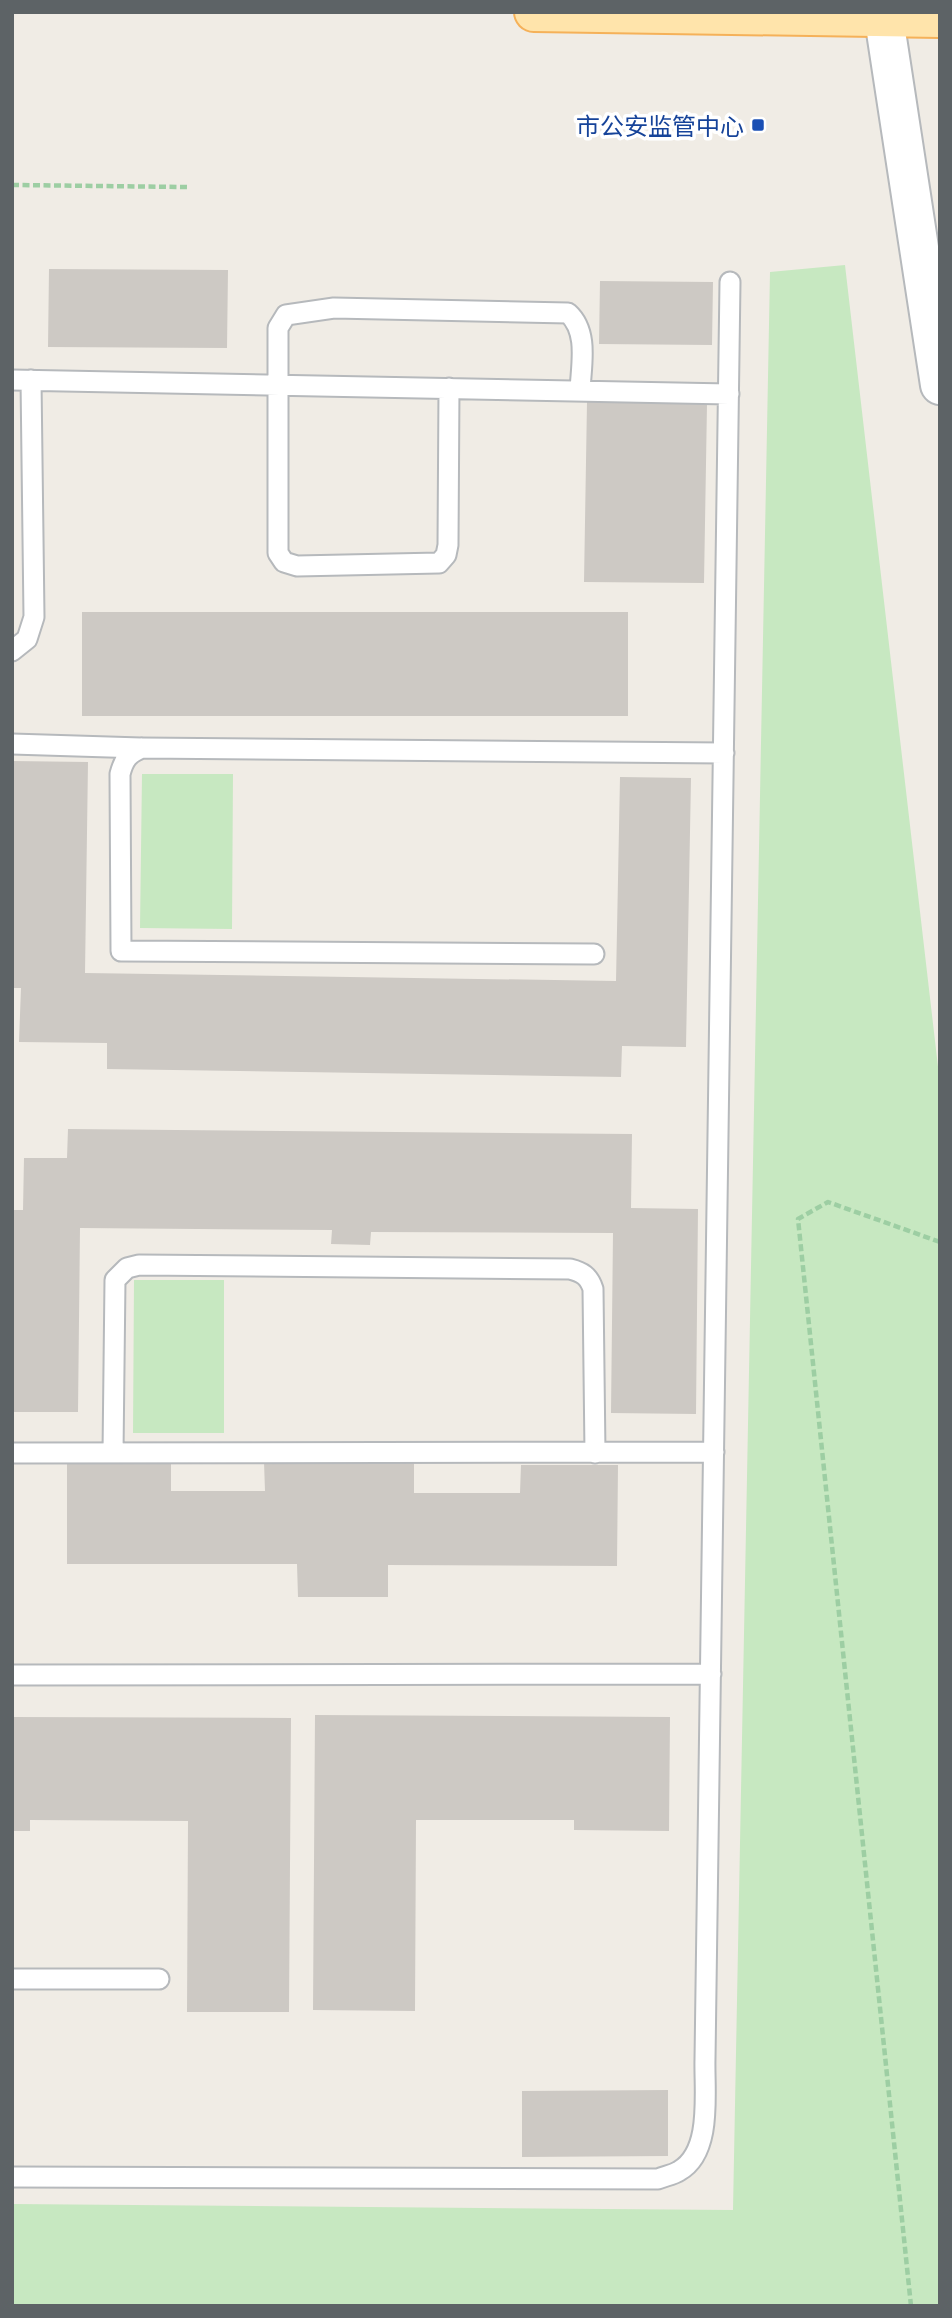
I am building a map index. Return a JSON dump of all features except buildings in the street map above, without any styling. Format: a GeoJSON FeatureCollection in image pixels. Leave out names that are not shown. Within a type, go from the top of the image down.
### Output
{"type":"FeatureCollection","features":[{"type":"Feature","properties":{"kind":"main road"},"geometry":{"type":"LineString","coordinates":[[534,12],[883,15],[940,18]]}},
{"type":"Feature","properties":{"kind":"street"},"geometry":{"type":"LineString","coordinates":[[883,15],[929,244],[940,385]]}},
{"type":"Feature","properties":{"kind":"lane"},"geometry":{"type":"LineString","coordinates":[[12,2177],[658,2179],[681,2171],[695,2153],[704,2117],[730,282]]}},
{"type":"Feature","properties":{"kind":"lane"},"geometry":{"type":"LineString","coordinates":[[449,388],[448,545],[439,563],[297,566],[284,562],[278,553],[277,385],[278,328],[286,315],[334,308],[568,313],[579,323],[582,338],[580,391]]}},
{"type":"Feature","properties":{"kind":"lane"},"geometry":{"type":"LineString","coordinates":[[12,651],[27,639],[34,617],[22,380],[729,394]]}},
{"type":"Feature","properties":{"kind":"lane"},"geometry":{"type":"LineString","coordinates":[[12,744],[142,748],[724,753]]}},
{"type":"Feature","properties":{"kind":"lane"},"geometry":{"type":"LineString","coordinates":[[142,748],[129,753],[120,774],[121,951],[594,954]]}},
{"type":"Feature","properties":{"kind":"lane"},"geometry":{"type":"LineString","coordinates":[[113,1453],[115,1280],[127,1268],[139,1265],[570,1269],[582,1272],[590,1280],[593,1289],[595,1452]]}},
{"type":"Feature","properties":{"kind":"lane"},"geometry":{"type":"LineString","coordinates":[[12,1453],[714,1452]]}},
{"type":"Feature","properties":{"kind":"lane"},"geometry":{"type":"LineString","coordinates":[[12,1675],[711,1674]]}},
{"type":"Feature","properties":{"kind":"lane"},"geometry":{"type":"LineString","coordinates":[[12,1979],[159,1979]]}},
{"type":"Feature","properties":{"kind":"path"},"geometry":{"type":"LineString","coordinates":[[12,185],[187,187]]}},
{"type":"Feature","properties":{"kind":"path"},"geometry":{"type":"LineString","coordinates":[[911,2306],[798,1219],[828,1202],[940,1242]]}},
{"type":"Feature","properties":{"kind":"green space"},"geometry":{"type":"Polygon","coordinates":[[[845,265],[940,1084],[940,2306],[12,2306],[12,2204],[733,2210],[770,272],[845,265]]]}},
{"type":"Feature","properties":{"kind":"green space"},"geometry":{"type":"Polygon","coordinates":[[[142,774],[233,774],[232,929],[140,928],[142,774]]]}},
{"type":"Feature","properties":{"kind":"green space"},"geometry":{"type":"Polygon","coordinates":[[[134,1280],[224,1280],[224,1433],[133,1433],[134,1280]]]}},
{"type":"Feature","properties":{"kind":"place","name":"市公安监管中心"},"geometry":{"type":"Point","coordinates":[758,125]}}]}
